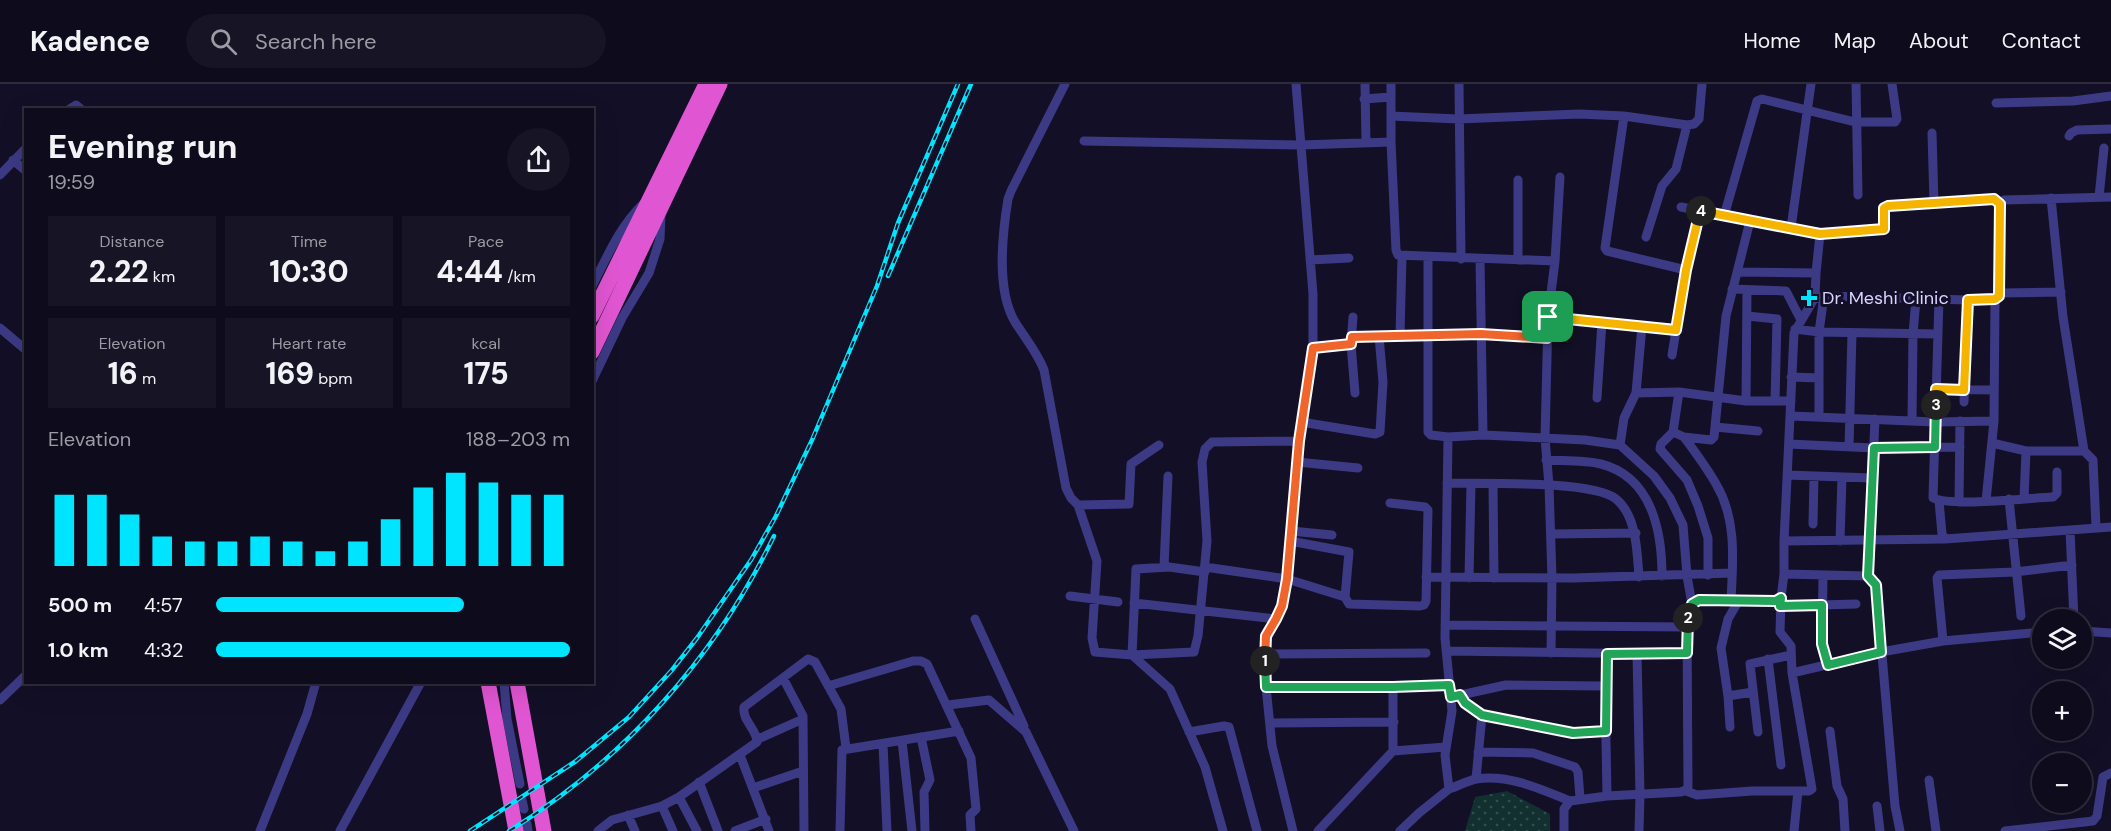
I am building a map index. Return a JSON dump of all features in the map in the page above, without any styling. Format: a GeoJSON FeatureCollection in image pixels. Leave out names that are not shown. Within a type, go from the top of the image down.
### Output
{"type":"FeatureCollection","features":[{"type":"Feature","properties":{"kind":"highway"},"geometry":{"type":"LineString","coordinates":[[594,347],[706,84]]}},
{"type":"Feature","properties":{"kind":"highway"},"geometry":{"type":"LineString","coordinates":[[594,312],[720,84]]}},
{"type":"Feature","properties":{"kind":"highway"},"geometry":{"type":"LineString","coordinates":[[488,684],[524,829]]}},
{"type":"Feature","properties":{"kind":"highway"},"geometry":{"type":"LineString","coordinates":[[517,684],[544,831]]}},
{"type":"Feature","properties":{"kind":"street"},"geometry":{"type":"LineString","coordinates":[[1065,84],[1011,191],[1006,211],[1002,272],[1007,304],[1044,369],[1066,488],[1078,505],[1096,554],[1092,638],[1094,651],[1132,655],[1194,652],[1201,612],[1207,542],[1202,462],[1207,445],[1212,442],[1299,441]]}},
{"type":"Feature","properties":{"kind":"street"},"geometry":{"type":"LineString","coordinates":[[1293,831],[1272,746],[1265,654],[1266,636],[1282,606],[1287,579],[1301,422],[1313,348],[1313,294],[1296,84]]}},
{"type":"Feature","properties":{"kind":"street"},"geometry":{"type":"LineString","coordinates":[[1365,84],[1366,143]]}},
{"type":"Feature","properties":{"kind":"street"},"geometry":{"type":"LineString","coordinates":[[1391,84],[1391,142],[1397,253],[1402,257],[1555,261]]}},
{"type":"Feature","properties":{"kind":"street"},"geometry":{"type":"LineString","coordinates":[[1459,84],[1461,259]]}},
{"type":"Feature","properties":{"kind":"street"},"geometry":{"type":"LineString","coordinates":[[1391,116],[1458,119],[1579,114],[1624,116],[1687,125],[1698,122],[1702,84]]}},
{"type":"Feature","properties":{"kind":"street"},"geometry":{"type":"LineString","coordinates":[[1791,228],[1811,84]]}},
{"type":"Feature","properties":{"kind":"street"},"geometry":{"type":"LineString","coordinates":[[1856,84],[1858,195]]}},
{"type":"Feature","properties":{"kind":"street"},"geometry":{"type":"LineString","coordinates":[[1724,216],[1757,100],[1762,99],[1856,122],[1896,122],[1892,84]]}},
{"type":"Feature","properties":{"kind":"street"},"geometry":{"type":"LineString","coordinates":[[1996,103],[2073,101],[2111,96]]}},
{"type":"Feature","properties":{"kind":"street"},"geometry":{"type":"LineString","coordinates":[[1364,99],[1391,97]]}},
{"type":"Feature","properties":{"kind":"street"},"geometry":{"type":"LineString","coordinates":[[1624,116],[1605,248],[1607,251],[1686,270]]}},
{"type":"Feature","properties":{"kind":"street"},"geometry":{"type":"LineString","coordinates":[[1646,237],[1662,186],[1676,169],[1687,125]]}},
{"type":"Feature","properties":{"kind":"street"},"geometry":{"type":"LineString","coordinates":[[2069,136],[2077,130],[2111,129]]}},
{"type":"Feature","properties":{"kind":"street"},"geometry":{"type":"LineString","coordinates":[[1932,133],[1934,203]]}},
{"type":"Feature","properties":{"kind":"street"},"geometry":{"type":"LineString","coordinates":[[1084,141],[1301,145],[1391,142]]}},
{"type":"Feature","properties":{"kind":"street"},"geometry":{"type":"LineString","coordinates":[[2099,197],[2104,148]]}},
{"type":"Feature","properties":{"kind":"street"},"geometry":{"type":"LineString","coordinates":[[0,175],[24,150]]}},
{"type":"Feature","properties":{"kind":"street"},"geometry":{"type":"LineString","coordinates":[[13,160],[24,169]]}},
{"type":"Feature","properties":{"kind":"street"},"geometry":{"type":"LineString","coordinates":[[1551,653],[1551,534],[1545,438],[1548,317],[1555,261],[1560,177]]}},
{"type":"Feature","properties":{"kind":"street"},"geometry":{"type":"LineString","coordinates":[[1518,180],[1518,260]]}},
{"type":"Feature","properties":{"kind":"street"},"geometry":{"type":"LineString","coordinates":[[2000,204],[2009,200],[2111,197]]}},
{"type":"Feature","properties":{"kind":"street"},"geometry":{"type":"LineString","coordinates":[[2051,198],[2061,292],[2084,451],[2093,460],[2096,527]]}},
{"type":"Feature","properties":{"kind":"street"},"geometry":{"type":"LineString","coordinates":[[1681,207],[1820,234],[1882,229],[1885,226],[1884,210],[1886,207],[1994,199],[2000,204]]}},
{"type":"Feature","properties":{"kind":"street"},"geometry":{"type":"LineString","coordinates":[[594,282],[614,244],[636,211],[657,200],[660,239],[649,273],[622,318],[594,377]]}},
{"type":"Feature","properties":{"kind":"street"},"geometry":{"type":"LineString","coordinates":[[1986,501],[1994,421],[2000,204]]}},
{"type":"Feature","properties":{"kind":"street"},"geometry":{"type":"LineString","coordinates":[[1672,355],[1686,270],[1700,211]]}},
{"type":"Feature","properties":{"kind":"street"},"geometry":{"type":"LineString","coordinates":[[1673,432],[1684,437],[1711,440],[1714,436],[1726,316],[1750,221]]}},
{"type":"Feature","properties":{"kind":"street"},"geometry":{"type":"LineString","coordinates":[[1819,417],[1820,297],[1816,273],[1820,234]]}},
{"type":"Feature","properties":{"kind":"street"},"geometry":{"type":"LineString","coordinates":[[1400,335],[1402,257]]}},
{"type":"Feature","properties":{"kind":"street"},"geometry":{"type":"LineString","coordinates":[[1310,260],[1349,258]]}},
{"type":"Feature","properties":{"kind":"street"},"geometry":{"type":"LineString","coordinates":[[1428,258],[1428,432],[1431,435],[1585,440],[1620,445],[1654,477],[1670,498],[1684,530],[1687,576],[1692,604],[1687,627],[1689,785],[1686,791]]}},
{"type":"Feature","properties":{"kind":"street"},"geometry":{"type":"LineString","coordinates":[[1480,259],[1483,435]]}},
{"type":"Feature","properties":{"kind":"street"},"geometry":{"type":"LineString","coordinates":[[1737,272],[1816,273]]}},
{"type":"Feature","properties":{"kind":"street"},"geometry":{"type":"LineString","coordinates":[[1732,289],[1786,291],[1801,320]]}},
{"type":"Feature","properties":{"kind":"street"},"geometry":{"type":"LineString","coordinates":[[1746,401],[1748,290]]}},
{"type":"Feature","properties":{"kind":"street"},"geometry":{"type":"LineString","coordinates":[[1820,297],[1968,300],[2061,292]]}},
{"type":"Feature","properties":{"kind":"street"},"geometry":{"type":"LineString","coordinates":[[1400,831],[1449,789],[1476,779],[1504,779],[1522,782],[1575,800],[1686,791],[1697,795],[1752,790],[1809,791],[1812,789],[1792,674],[1790,644],[1780,632],[1795,329],[1820,297]]}},
{"type":"Feature","properties":{"kind":"street"},"geometry":{"type":"LineString","coordinates":[[1912,421],[1912,334],[1916,298]]}},
{"type":"Feature","properties":{"kind":"street"},"geometry":{"type":"LineString","coordinates":[[1939,299],[1932,496],[1939,501],[1959,502],[2053,497],[2056,495],[2057,472]]}},
{"type":"Feature","properties":{"kind":"street"},"geometry":{"type":"LineString","coordinates":[[1964,402],[1968,300]]}},
{"type":"Feature","properties":{"kind":"street"},"geometry":{"type":"LineString","coordinates":[[1747,316],[1777,319],[1774,401]]}},
{"type":"Feature","properties":{"kind":"street"},"geometry":{"type":"LineString","coordinates":[[1353,317],[1351,340],[1355,393]]}},
{"type":"Feature","properties":{"kind":"street"},"geometry":{"type":"LineString","coordinates":[[1548,317],[1676,330]]}},
{"type":"Feature","properties":{"kind":"street"},"geometry":{"type":"LineString","coordinates":[[1597,398],[1602,322]]}},
{"type":"Feature","properties":{"kind":"street"},"geometry":{"type":"LineString","coordinates":[[1620,445],[1624,418],[1636,393],[1642,326]]}},
{"type":"Feature","properties":{"kind":"street"},"geometry":{"type":"LineString","coordinates":[[0,328],[24,348]]}},
{"type":"Feature","properties":{"kind":"street"},"geometry":{"type":"LineString","coordinates":[[1795,329],[1819,332],[1938,334]]}},
{"type":"Feature","properties":{"kind":"street"},"geometry":{"type":"LineString","coordinates":[[1849,447],[1852,333]]}},
{"type":"Feature","properties":{"kind":"street"},"geometry":{"type":"LineString","coordinates":[[1313,348],[1351,340],[1400,335],[1481,334],[1547,338]]}},
{"type":"Feature","properties":{"kind":"street"},"geometry":{"type":"LineString","coordinates":[[1301,422],[1375,434],[1380,432],[1383,382],[1379,336]]}},
{"type":"Feature","properties":{"kind":"street"},"geometry":{"type":"LineString","coordinates":[[1791,377],[1819,378]]}},
{"type":"Feature","properties":{"kind":"street"},"geometry":{"type":"LineString","coordinates":[[1936,389],[1994,390]]}},
{"type":"Feature","properties":{"kind":"street"},"geometry":{"type":"LineString","coordinates":[[1636,393],[1679,393],[1746,401],[1791,402]]}},
{"type":"Feature","properties":{"kind":"street"},"geometry":{"type":"LineString","coordinates":[[1679,393],[1673,432],[1661,444],[1660,449],[1687,480],[1698,506],[1708,538],[1708,575]]}},
{"type":"Feature","properties":{"kind":"street"},"geometry":{"type":"LineString","coordinates":[[1791,416],[1935,422],[1994,421]]}},
{"type":"Feature","properties":{"kind":"street"},"geometry":{"type":"LineString","coordinates":[[1875,419],[1868,576],[1876,585],[1895,806],[1900,831]]}},
{"type":"Feature","properties":{"kind":"street"},"geometry":{"type":"LineString","coordinates":[[1959,502],[1960,421]]}},
{"type":"Feature","properties":{"kind":"street"},"geometry":{"type":"LineString","coordinates":[[1715,427],[1758,430]]}},
{"type":"Feature","properties":{"kind":"street"},"geometry":{"type":"LineString","coordinates":[[1448,437],[1445,625],[1449,685],[1455,696],[1482,715],[1573,733],[1606,731]]}},
{"type":"Feature","properties":{"kind":"street"},"geometry":{"type":"LineString","coordinates":[[1684,437],[1717,484],[1731,529],[1735,600],[1720,648],[1728,696],[1730,727]]}},
{"type":"Feature","properties":{"kind":"street"},"geometry":{"type":"LineString","coordinates":[[1992,443],[2026,451],[2084,451]]}},
{"type":"Feature","properties":{"kind":"street"},"geometry":{"type":"LineString","coordinates":[[1789,444],[1874,448],[1960,447]]}},
{"type":"Feature","properties":{"kind":"street"},"geometry":{"type":"LineString","coordinates":[[1078,505],[1129,504],[1131,464],[1159,445]]}},
{"type":"Feature","properties":{"kind":"street"},"geometry":{"type":"LineString","coordinates":[[2024,499],[2026,451]]}},
{"type":"Feature","properties":{"kind":"street"},"geometry":{"type":"LineString","coordinates":[[1546,460],[1600,464],[1625,476],[1648,501],[1654,516],[1662,549],[1662,576]]}},
{"type":"Feature","properties":{"kind":"street"},"geometry":{"type":"LineString","coordinates":[[1297,462],[1358,468]]}},
{"type":"Feature","properties":{"kind":"street"},"geometry":{"type":"LineString","coordinates":[[1787,475],[1872,478]]}},
{"type":"Feature","properties":{"kind":"street"},"geometry":{"type":"LineString","coordinates":[[1164,567],[1168,476]]}},
{"type":"Feature","properties":{"kind":"street"},"geometry":{"type":"LineString","coordinates":[[1813,524],[1815,476]]}},
{"type":"Feature","properties":{"kind":"street"},"geometry":{"type":"LineString","coordinates":[[1840,541],[1842,477]]}},
{"type":"Feature","properties":{"kind":"street"},"geometry":{"type":"LineString","coordinates":[[1447,483],[1549,485],[1590,489],[1612,496],[1622,506],[1636,533],[1639,577]]}},
{"type":"Feature","properties":{"kind":"street"},"geometry":{"type":"LineString","coordinates":[[1469,578],[1472,484]]}},
{"type":"Feature","properties":{"kind":"street"},"geometry":{"type":"LineString","coordinates":[[1493,484],[1494,578]]}},
{"type":"Feature","properties":{"kind":"street"},"geometry":{"type":"LineString","coordinates":[[2009,500],[2021,616]]}},
{"type":"Feature","properties":{"kind":"street"},"geometry":{"type":"LineString","coordinates":[[1939,501],[1942,534],[1945,539]]}},
{"type":"Feature","properties":{"kind":"street"},"geometry":{"type":"LineString","coordinates":[[1290,541],[1349,552],[1345,597],[1349,604],[1424,605],[1426,601],[1428,510],[1425,507],[1390,503]]}},
{"type":"Feature","properties":{"kind":"street"},"geometry":{"type":"LineString","coordinates":[[1784,541],[1945,539],[2111,527]]}},
{"type":"Feature","properties":{"kind":"street"},"geometry":{"type":"LineString","coordinates":[[2070,530],[2074,609]]}},
{"type":"Feature","properties":{"kind":"street"},"geometry":{"type":"LineString","coordinates":[[1291,531],[1332,535]]}},
{"type":"Feature","properties":{"kind":"street"},"geometry":{"type":"LineString","coordinates":[[1551,534],[1636,533]]}},
{"type":"Feature","properties":{"kind":"street"},"geometry":{"type":"LineString","coordinates":[[1943,641],[1937,577],[1943,574],[2015,572],[2072,565]]}},
{"type":"Feature","properties":{"kind":"street"},"geometry":{"type":"LineString","coordinates":[[1132,655],[1136,569],[1164,567],[1205,569],[1287,579],[1345,597]]}},
{"type":"Feature","properties":{"kind":"street"},"geometry":{"type":"LineString","coordinates":[[1426,577],[1552,579],[1732,573]]}},
{"type":"Feature","properties":{"kind":"street"},"geometry":{"type":"LineString","coordinates":[[1784,574],[1868,576]]}},
{"type":"Feature","properties":{"kind":"street"},"geometry":{"type":"LineString","coordinates":[[1822,575],[1822,644],[1828,665]]}},
{"type":"Feature","properties":{"kind":"street"},"geometry":{"type":"LineString","coordinates":[[1070,596],[1118,602]]}},
{"type":"Feature","properties":{"kind":"street"},"geometry":{"type":"LineString","coordinates":[[1692,604],[1699,600],[1776,601],[1822,605],[1856,604]]}},
{"type":"Feature","properties":{"kind":"street"},"geometry":{"type":"LineString","coordinates":[[1134,603],[1276,619]]}},
{"type":"Feature","properties":{"kind":"street"},"geometry":{"type":"LineString","coordinates":[[975,620],[1074,831]]}},
{"type":"Feature","properties":{"kind":"street"},"geometry":{"type":"LineString","coordinates":[[1445,625],[1687,627]]}},
{"type":"Feature","properties":{"kind":"street"},"geometry":{"type":"LineString","coordinates":[[2092,632],[2111,633]]}},
{"type":"Feature","properties":{"kind":"street"},"geometry":{"type":"LineString","coordinates":[[1792,674],[1881,652],[1943,641],[2032,633]]}},
{"type":"Feature","properties":{"kind":"street"},"geometry":{"type":"LineString","coordinates":[[1446,651],[1687,653]]}},
{"type":"Feature","properties":{"kind":"street"},"geometry":{"type":"LineString","coordinates":[[1265,654],[1426,653]]}},
{"type":"Feature","properties":{"kind":"street"},"geometry":{"type":"LineString","coordinates":[[1607,654],[1605,686],[1607,796]]}},
{"type":"Feature","properties":{"kind":"street"},"geometry":{"type":"LineString","coordinates":[[1637,654],[1641,795],[1639,831]]}},
{"type":"Feature","properties":{"kind":"street"},"geometry":{"type":"LineString","coordinates":[[1132,655],[1170,689],[1205,767],[1223,831]]}},
{"type":"Feature","properties":{"kind":"street"},"geometry":{"type":"LineString","coordinates":[[1758,732],[1749,665],[1791,655]]}},
{"type":"Feature","properties":{"kind":"street"},"geometry":{"type":"LineString","coordinates":[[758,739],[745,718],[744,706],[805,661],[811,659],[815,662],[842,713],[846,748]]}},
{"type":"Feature","properties":{"kind":"street"},"geometry":{"type":"LineString","coordinates":[[1768,659],[1781,765]]}},
{"type":"Feature","properties":{"kind":"street"},"geometry":{"type":"LineString","coordinates":[[828,686],[913,661],[927,664],[972,761],[976,809],[970,815],[971,831]]}},
{"type":"Feature","properties":{"kind":"street"},"geometry":{"type":"LineString","coordinates":[[0,700],[24,677]]}},
{"type":"Feature","properties":{"kind":"street"},"geometry":{"type":"LineString","coordinates":[[783,678],[803,718],[804,831]]}},
{"type":"Feature","properties":{"kind":"street"},"geometry":{"type":"LineString","coordinates":[[260,831],[307,714],[314,684]]}},
{"type":"Feature","properties":{"kind":"street"},"geometry":{"type":"LineString","coordinates":[[340,831],[420,684]]}},
{"type":"Feature","properties":{"kind":"street"},"geometry":{"type":"LineString","coordinates":[[504,684],[507,719],[520,784]]}},
{"type":"Feature","properties":{"kind":"street"},"geometry":{"type":"LineString","coordinates":[[1266,687],[1449,685]]}},
{"type":"Feature","properties":{"kind":"street"},"geometry":{"type":"LineString","coordinates":[[1455,696],[1506,685],[1605,686]]}},
{"type":"Feature","properties":{"kind":"street"},"geometry":{"type":"LineString","coordinates":[[1393,687],[1393,752]]}},
{"type":"Feature","properties":{"kind":"street"},"geometry":{"type":"LineString","coordinates":[[1728,696],[1752,692]]}},
{"type":"Feature","properties":{"kind":"street"},"geometry":{"type":"LineString","coordinates":[[1449,789],[1445,755],[1455,696]]}},
{"type":"Feature","properties":{"kind":"street"},"geometry":{"type":"LineString","coordinates":[[948,705],[989,700],[1026,732]]}},
{"type":"Feature","properties":{"kind":"street"},"geometry":{"type":"LineString","coordinates":[[1476,779],[1482,715]]}},
{"type":"Feature","properties":{"kind":"street"},"geometry":{"type":"LineString","coordinates":[[599,830],[612,820],[662,806],[679,797],[741,755],[758,739],[803,718]]}},
{"type":"Feature","properties":{"kind":"street"},"geometry":{"type":"LineString","coordinates":[[1271,723],[1394,722]]}},
{"type":"Feature","properties":{"kind":"street"},"geometry":{"type":"LineString","coordinates":[[1189,732],[1228,727],[1257,831]]}},
{"type":"Feature","properties":{"kind":"street"},"geometry":{"type":"LineString","coordinates":[[840,831],[841,753],[846,748],[958,731]]}},
{"type":"Feature","properties":{"kind":"street"},"geometry":{"type":"LineString","coordinates":[[1830,731],[1837,786],[1843,799],[1845,831]]}},
{"type":"Feature","properties":{"kind":"street"},"geometry":{"type":"LineString","coordinates":[[921,737],[930,780],[924,792],[925,831]]}},
{"type":"Feature","properties":{"kind":"street"},"geometry":{"type":"LineString","coordinates":[[902,741],[912,831]]}},
{"type":"Feature","properties":{"kind":"street"},"geometry":{"type":"LineString","coordinates":[[883,744],[887,831]]}},
{"type":"Feature","properties":{"kind":"street"},"geometry":{"type":"LineString","coordinates":[[1318,831],[1393,752],[1446,747]]}},
{"type":"Feature","properties":{"kind":"street"},"geometry":{"type":"LineString","coordinates":[[1478,752],[1533,753],[1575,767],[1578,772],[1575,800],[1564,809],[1563,831]]}},
{"type":"Feature","properties":{"kind":"street"},"geometry":{"type":"LineString","coordinates":[[741,755],[769,831]]}},
{"type":"Feature","properties":{"kind":"street"},"geometry":{"type":"LineString","coordinates":[[753,788],[803,771]]}},
{"type":"Feature","properties":{"kind":"street"},"geometry":{"type":"LineString","coordinates":[[2005,831],[2093,821],[2097,816],[2103,777],[2111,773]]}},
{"type":"Feature","properties":{"kind":"street"},"geometry":{"type":"LineString","coordinates":[[1929,780],[1936,831]]}},
{"type":"Feature","properties":{"kind":"street"},"geometry":{"type":"LineString","coordinates":[[699,782],[718,831]]}},
{"type":"Feature","properties":{"kind":"street"},"geometry":{"type":"LineString","coordinates":[[1794,831],[1798,791]]}},
{"type":"Feature","properties":{"kind":"street"},"geometry":{"type":"LineString","coordinates":[[679,797],[697,831]]}},
{"type":"Feature","properties":{"kind":"street"},"geometry":{"type":"LineString","coordinates":[[662,806],[673,831]]}},
{"type":"Feature","properties":{"kind":"street"},"geometry":{"type":"LineString","coordinates":[[1876,806],[1880,831]]}},
{"type":"Feature","properties":{"kind":"street"},"geometry":{"type":"LineString","coordinates":[[628,815],[634,831]]}},
{"type":"Feature","properties":{"kind":"street"},"geometry":{"type":"LineString","coordinates":[[735,831],[766,819]]}},
{"type":"Feature","properties":{"kind":"green space"},"geometry":{"type":"Polygon","coordinates":[[[1507,791],[1550,814],[1550,831],[1465,831],[1475,797],[1507,791]]]}},
{"type":"Feature","properties":{"kind":"railway"},"geometry":{"type":"LineString","coordinates":[[470,831],[576,761],[629,717],[672,670],[697,638],[751,560],[776,516],[812,440],[877,286],[898,223],[958,84]]}},
{"type":"Feature","properties":{"kind":"railway"},"geometry":{"type":"LineString","coordinates":[[888,276],[971,84]]}},
{"type":"Feature","properties":{"kind":"railway"},"geometry":{"type":"LineString","coordinates":[[509,831],[551,803],[591,772],[628,739],[662,703],[695,664],[724,624],[774,536]]}},
{"type":"Feature","properties":{"kind":"place","name":"Dr. Meshi Clinic"},"geometry":{"type":"Point","coordinates":[1809,298]}},
{"type":"Feature","properties":{"kind":"route"},"geometry":{"type":"LineString","coordinates":[[1994,199],[2000,204],[2000,293],[1995,299],[1968,300],[1964,390],[1936,389],[1935,447],[1874,448],[1868,576],[1876,585],[1881,652],[1828,665],[1822,644],[1822,605],[1780,606],[1781,598],[1776,601],[1699,600],[1690,608],[1687,653],[1607,654],[1606,731],[1573,733],[1482,715],[1465,703],[1460,695],[1451,697],[1449,685],[1266,687],[1266,636],[1282,606],[1287,579],[1301,422],[1313,348],[1351,344],[1352,337],[1481,334],[1547,338],[1548,317],[1676,330],[1686,270],[1700,211],[1820,234],[1884,229],[1884,208],[1888,206],[1994,199]]}}]}
